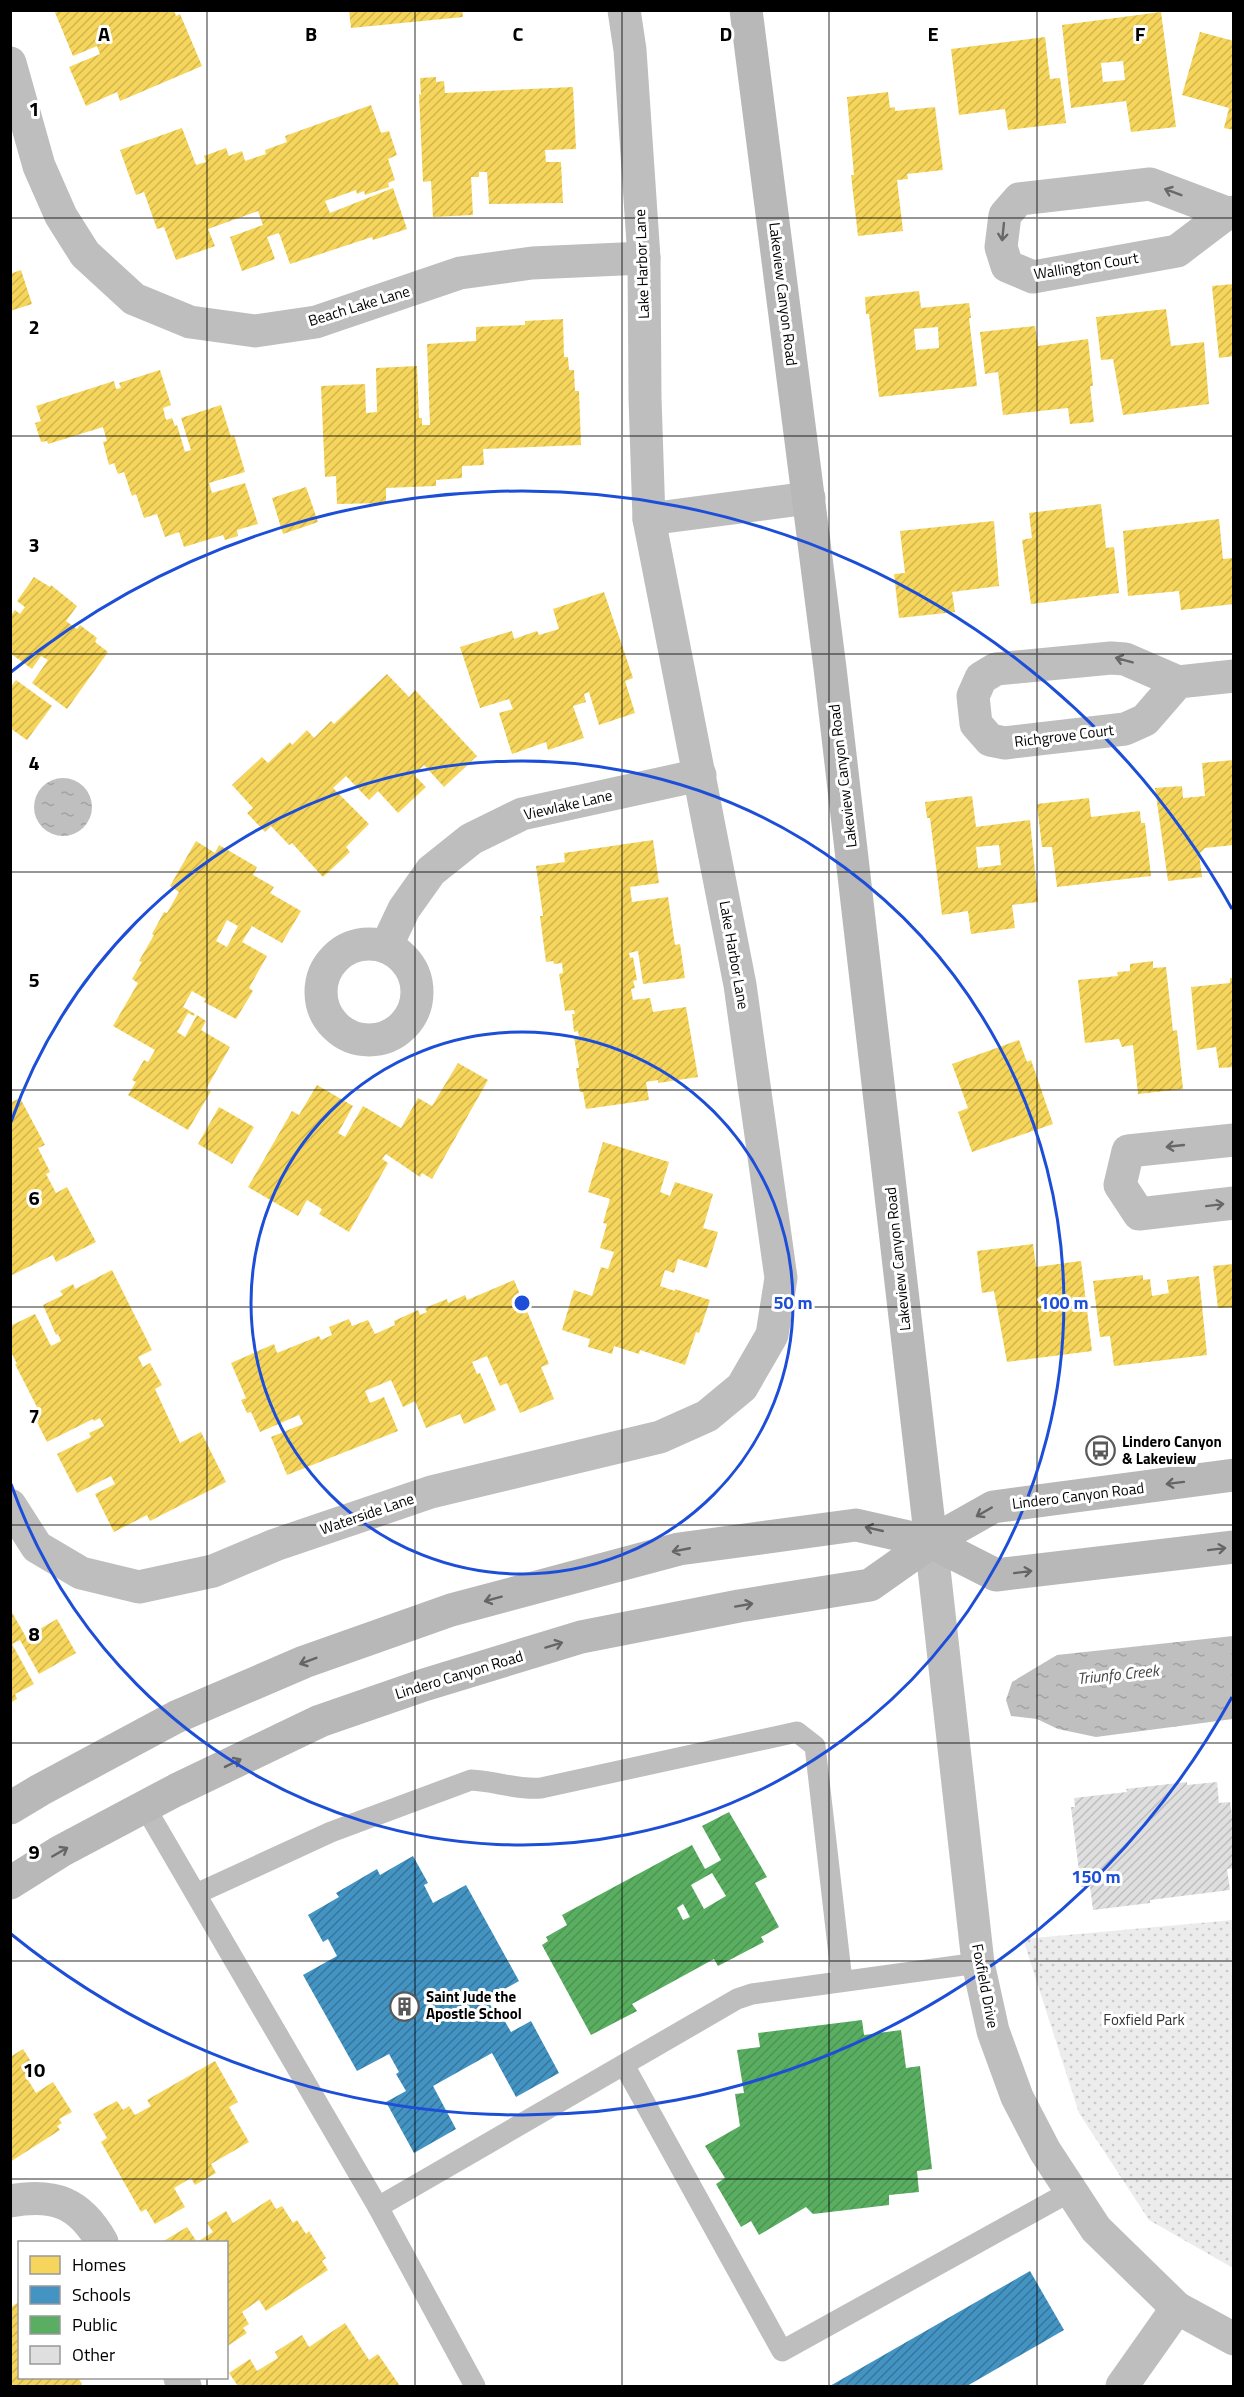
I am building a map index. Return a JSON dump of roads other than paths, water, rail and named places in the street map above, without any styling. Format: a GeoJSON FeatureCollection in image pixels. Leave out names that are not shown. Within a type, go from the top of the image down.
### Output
{"type":"FeatureCollection","features":[{"type":"Feature","properties":{"kind":"street","name":"Lake Harbor Lane"},"geometry":{"type":"LineString","coordinates":[[624,10],[630,50],[644,258],[649,519],[740,985],[781,1278],[772,1335],[742,1387]]}},
{"type":"Feature","properties":{"kind":"street","name":"Lakeview Canyon Road"},"geometry":{"type":"LineString","coordinates":[[746,10],[809,498],[931,1542]]}},
{"type":"Feature","properties":{"kind":"street","name":"Beach Lake Lane"},"geometry":{"type":"LineString","coordinates":[[10,63],[39,166],[61,216],[85,254],[134,299],[190,322],[255,332],[316,322],[460,273],[532,262],[644,258]]}},
{"type":"Feature","properties":{"kind":"street","name":"Wallington Court"},"geometry":{"type":"LineString","coordinates":[[1150,184],[1230,213],[1177,251],[1033,277],[1007,266],[1001,247],[1005,215],[1019,199],[1150,184]]}},
{"type":"Feature","properties":{"kind":"street"},"geometry":{"type":"LineString","coordinates":[[649,519],[809,498]]}},
{"type":"Feature","properties":{"kind":"street","name":"Richgrove Court"},"geometry":{"type":"LineString","coordinates":[[1178,682],[1145,720],[1125,729],[1005,743],[990,740],[976,724],[973,696],[981,678],[996,669],[1111,658],[1125,659],[1178,682],[1233,676]]}},
{"type":"Feature","properties":{"kind":"street","name":"Viewlake Lane"},"geometry":{"type":"LineString","coordinates":[[386,947],[404,909],[431,871],[471,839],[522,814],[700,775]]}},
{"type":"Feature","properties":{"kind":"street"},"geometry":{"type":"LineString","coordinates":[[1233,1140],[1128,1151],[1120,1185],[1138,1214],[1233,1203]]}},
{"type":"Feature","properties":{"kind":"street","name":"Waterside Lane"},"geometry":{"type":"LineString","coordinates":[[10,1506],[37,1547],[81,1573],[139,1587],[213,1571],[275,1545],[431,1492],[660,1437],[707,1416],[742,1387]]}},
{"type":"Feature","properties":{"kind":"street","name":"Lindero Canyon Road"},"geometry":{"type":"LineString","coordinates":[[10,1883],[61,1851],[145,1807],[320,1721],[424,1685],[581,1637],[739,1606],[870,1585],[931,1542],[993,1507],[1233,1475]]}},
{"type":"Feature","properties":{"kind":"street"},"geometry":{"type":"LineString","coordinates":[[10,1808],[176,1717],[304,1662],[451,1610],[679,1550],[856,1524],[931,1542],[996,1575],[1233,1547]]}},
{"type":"Feature","properties":{"kind":"street","name":"Foxfield Drive"},"geometry":{"type":"LineString","coordinates":[[931,1542],[978,1963],[993,2031],[1017,2097],[1045,2151],[1096,2229],[1177,2308],[1233,2339]]}},
{"type":"Feature","properties":{"kind":"street"},"geometry":{"type":"LineString","coordinates":[[10,2201],[34,2197],[66,2203],[91,2223],[101,2241]]}},
{"type":"Feature","properties":{"kind":"street"},"geometry":{"type":"LineString","coordinates":[[1122,2386],[1177,2308]]}},
{"type":"Feature","properties":{"kind":"lane"},"geometry":{"type":"LineString","coordinates":[[196,1894],[331,1832],[471,1780],[486,1781],[523,1790],[541,1788],[797,1732],[815,1746],[842,1981]]}},
{"type":"Feature","properties":{"kind":"lane"},"geometry":{"type":"LineString","coordinates":[[145,1807],[378,2207],[475,2386]]}},
{"type":"Feature","properties":{"kind":"lane"},"geometry":{"type":"LineString","coordinates":[[378,2207],[737,1999],[752,1994],[978,1963]]}},
{"type":"Feature","properties":{"kind":"lane"},"geometry":{"type":"LineString","coordinates":[[624,2065],[782,2351],[1071,2191]]}},
{"type":"Feature","properties":{"kind":"water"},"geometry":{"type":"Polygon","coordinates":[[[63,778],[74,780],[87,791],[92,807],[90,818],[79,831],[63,836],[52,834],[39,823],[34,807],[36,796],[47,783],[63,778]]]}},
{"type":"Feature","properties":{"kind":"water","name":"Triunfo Creek"},"geometry":{"type":"Polygon","coordinates":[[[1233,1636],[1233,1719],[1096,1737],[1058,1729],[1037,1719],[1011,1716],[1006,1700],[1012,1682],[1057,1655],[1233,1636]]]}},
{"type":"Feature","properties":{"kind":"place","name":"Lindero Canyon & Lakeview"},"geometry":{"type":"Point","coordinates":[1101,1451]}},
{"type":"Feature","properties":{"kind":"place","name":"Saint Jude the Apostle School"},"geometry":{"type":"Point","coordinates":[405,2006]}},
{"type":"Feature","properties":{"kind":"park label","name":"Foxfield Park"},"geometry":{"type":"Point","coordinates":[1144,2020]}}]}
